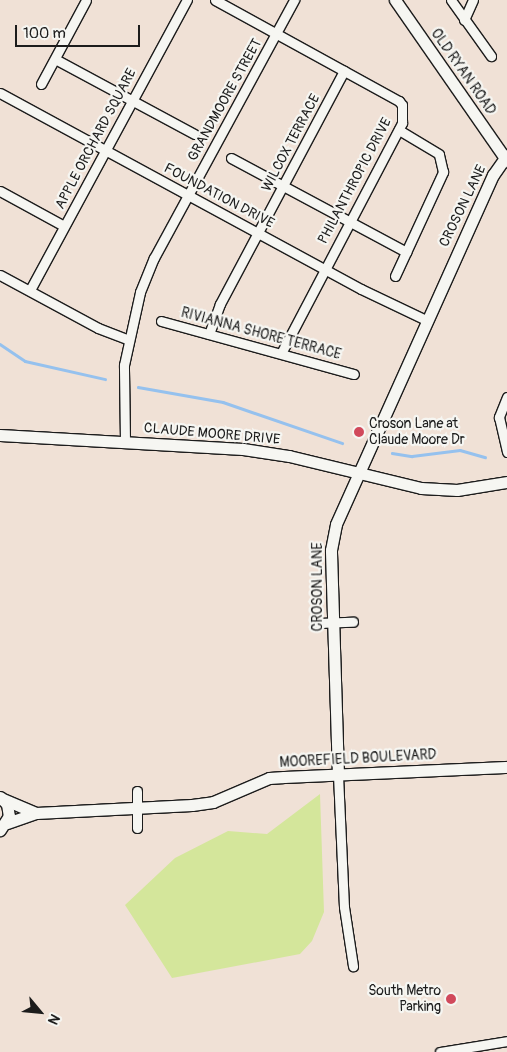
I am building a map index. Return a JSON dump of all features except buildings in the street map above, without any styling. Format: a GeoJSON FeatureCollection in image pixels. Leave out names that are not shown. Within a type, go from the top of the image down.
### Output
{"type":"FeatureCollection","features":[{"type":"Feature","properties":{"kind":"street"},"geometry":{"type":"LineString","coordinates":[[41,84],[86,0]]}},
{"type":"Feature","properties":{"kind":"street","name":"APPLE ORCHARD SQUARE"},"geometry":{"type":"LineString","coordinates":[[30,290],[187,0]]}},
{"type":"Feature","properties":{"kind":"street","name":"PHILANTHROPIC DRIVE"},"geometry":{"type":"LineString","coordinates":[[215,0],[399,101],[404,114],[399,130],[348,221],[281,353]]}},
{"type":"Feature","properties":{"kind":"street","name":"GRANDMOORE STREET"},"geometry":{"type":"LineString","coordinates":[[125,441],[124,365],[127,339],[134,309],[149,270],[294,0]]}},
{"type":"Feature","properties":{"kind":"street","name":"OLD RYAN ROAD"},"geometry":{"type":"LineString","coordinates":[[395,0],[506,158]]}},
{"type":"Feature","properties":{"kind":"street"},"geometry":{"type":"LineString","coordinates":[[451,0],[491,56]]}},
{"type":"Feature","properties":{"kind":"street"},"geometry":{"type":"LineString","coordinates":[[464,20],[473,0]]}},
{"type":"Feature","properties":{"kind":"street"},"geometry":{"type":"LineString","coordinates":[[55,58],[194,134]]}},
{"type":"Feature","properties":{"kind":"street","name":"WILCOX TERRACE"},"geometry":{"type":"LineString","coordinates":[[209,334],[220,304],[344,71]]}},
{"type":"Feature","properties":{"kind":"street","name":"FOUNDATION DRIVE"},"geometry":{"type":"LineString","coordinates":[[0,93],[324,269],[426,320]]}},
{"type":"Feature","properties":{"kind":"street"},"geometry":{"type":"LineString","coordinates":[[395,276],[442,176],[443,167],[435,150],[399,130]]}},
{"type":"Feature","properties":{"kind":"street"},"geometry":{"type":"LineString","coordinates":[[231,158],[406,252]]}},
{"type":"Feature","properties":{"kind":"street","name":"CROSON LANE"},"geometry":{"type":"LineString","coordinates":[[353,966],[344,907],[331,550],[339,515],[357,474],[493,175],[506,158]]}},
{"type":"Feature","properties":{"kind":"street"},"geometry":{"type":"LineString","coordinates":[[0,192],[64,226]]}},
{"type":"Feature","properties":{"kind":"street"},"geometry":{"type":"LineString","coordinates":[[0,275],[98,328],[127,339]]}},
{"type":"Feature","properties":{"kind":"street","name":"RIVIANNA SHORE TERRACE"},"geometry":{"type":"LineString","coordinates":[[161,321],[354,374]]}},
{"type":"Feature","properties":{"kind":"street"},"geometry":{"type":"LineString","coordinates":[[507,397],[499,417],[507,452]]}},
{"type":"Feature","properties":{"kind":"street","name":"CLAUDE MOORE DRIVE"},"geometry":{"type":"LineString","coordinates":[[0,435],[243,449],[289,456],[357,474],[435,489],[457,490],[507,482]]}},
{"type":"Feature","properties":{"kind":"street"},"geometry":{"type":"LineString","coordinates":[[317,623],[353,622]]}},
{"type":"Feature","properties":{"kind":"street","name":"MOOREFIELD BOULEVARD"},"geometry":{"type":"LineString","coordinates":[[2,829],[36,813],[137,809],[213,802],[269,778],[507,767]]}},
{"type":"Feature","properties":{"kind":"street"},"geometry":{"type":"LineString","coordinates":[[137,790],[138,828]]}},
{"type":"Feature","properties":{"kind":"street"},"geometry":{"type":"LineString","coordinates":[[1,798],[9,810],[2,829]]}},
{"type":"Feature","properties":{"kind":"street","name":"MOOREFIELD BOULEVARD"},"geometry":{"type":"LineString","coordinates":[[1,798],[36,813]]}},
{"type":"Feature","properties":{"kind":"street"},"geometry":{"type":"LineString","coordinates":[[440,1052],[507,1041]]}},
{"type":"Feature","properties":{"kind":"green space"},"geometry":{"type":"Polygon","coordinates":[[[320,794],[324,912],[312,941],[300,954],[172,978],[125,905],[175,858],[228,831],[267,834],[320,794]]]}},
{"type":"Feature","properties":{"kind":"waterway"},"geometry":{"type":"LineString","coordinates":[[0,344],[25,361],[105,379]]}},
{"type":"Feature","properties":{"kind":"waterway"},"geometry":{"type":"LineString","coordinates":[[138,387],[223,402],[342,443]]}},
{"type":"Feature","properties":{"kind":"waterway"},"geometry":{"type":"LineString","coordinates":[[392,453],[412,456],[460,450],[485,457]]}},
{"type":"Feature","properties":{"kind":"place","name":"Croson Lane at Claude Moore Dr"},"geometry":{"type":"Point","coordinates":[359,432]}},
{"type":"Feature","properties":{"kind":"place","name":"South Metro Parking"},"geometry":{"type":"Point","coordinates":[451,999]}}]}
